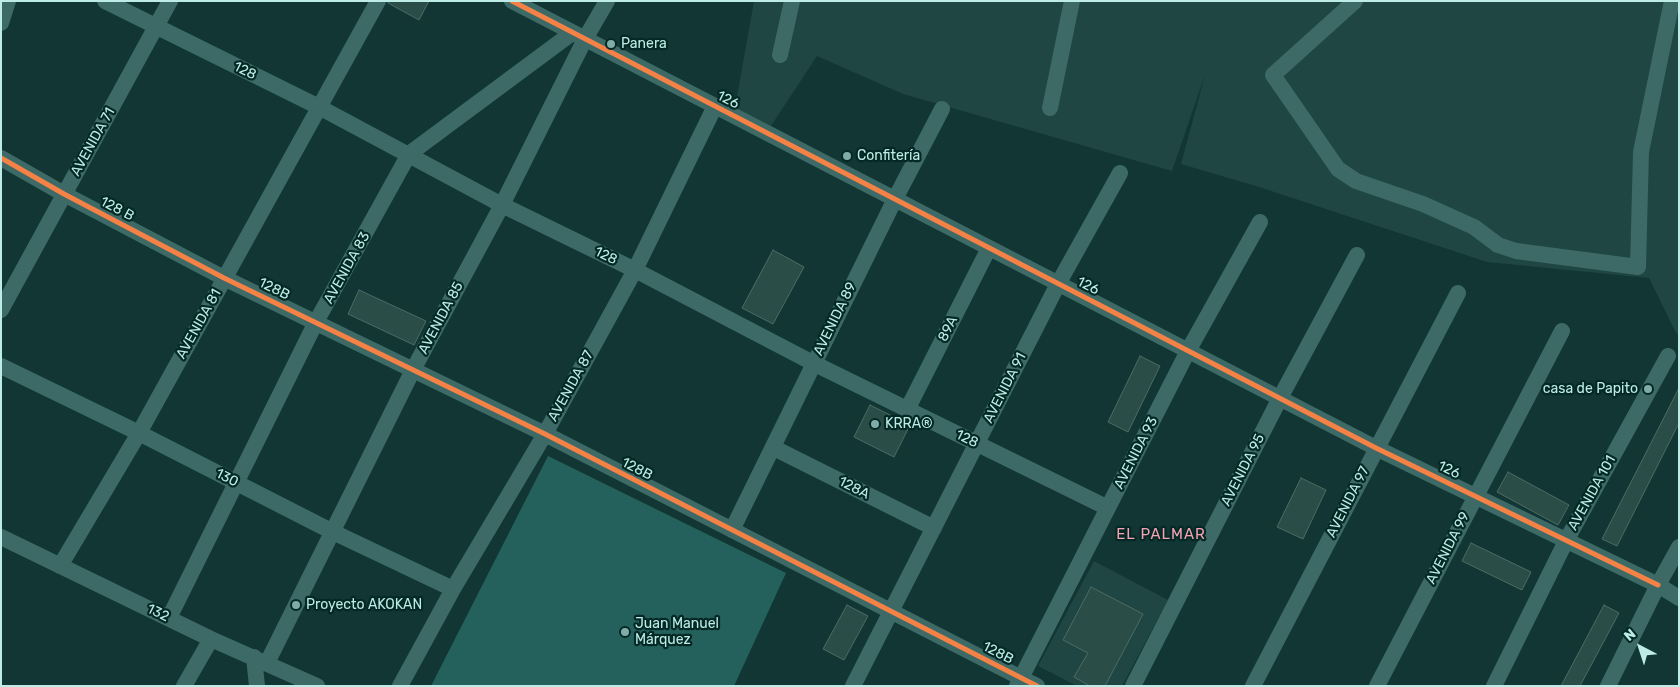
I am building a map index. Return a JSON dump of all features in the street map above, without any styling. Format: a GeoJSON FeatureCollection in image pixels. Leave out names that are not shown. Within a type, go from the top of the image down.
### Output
{"type":"FeatureCollection","features":[{"type":"Feature","properties":{"kind":"street"},"geometry":{"type":"LineString","coordinates":[[1,23],[8,1]]}},
{"type":"Feature","properties":{"kind":"street","name":"128"},"geometry":{"type":"LineString","coordinates":[[105,1],[156,28],[319,107],[502,205],[635,270],[813,363],[1108,508]]}},
{"type":"Feature","properties":{"kind":"street","name":"AVENIDA 71"},"geometry":{"type":"LineString","coordinates":[[1,310],[170,1]]}},
{"type":"Feature","properties":{"kind":"street","name":"AVENIDA 81"},"geometry":{"type":"LineString","coordinates":[[60,566],[139,433],[378,1]]}},
{"type":"Feature","properties":{"kind":"street","name":"126"},"geometry":{"type":"LineString","coordinates":[[512,1],[1376,448],[1658,585],[1679,598]]}},
{"type":"Feature","properties":{"kind":"street","name":"AVENIDA 85"},"geometry":{"type":"LineString","coordinates":[[260,660],[333,532],[413,370],[502,205],[579,36],[607,1]]}},
{"type":"Feature","properties":{"kind":"street"},"geometry":{"type":"LineString","coordinates":[[780,55],[792,1]]}},
{"type":"Feature","properties":{"kind":"street"},"geometry":{"type":"LineString","coordinates":[[1050,108],[1072,1]]}},
{"type":"Feature","properties":{"kind":"street"},"geometry":{"type":"LineString","coordinates":[[1355,1],[1273,76],[1338,169],[1356,181],[1423,204],[1474,227],[1498,245],[1516,252],[1638,267],[1640,152],[1672,1]]}},
{"type":"Feature","properties":{"kind":"street","name":"AVENIDA 83"},"geometry":{"type":"LineString","coordinates":[[169,618],[316,322],[409,154],[579,36]]}},
{"type":"Feature","properties":{"kind":"street","name":"AVENIDA 87"},"geometry":{"type":"LineString","coordinates":[[400,686],[453,589],[545,434],[635,270],[715,106]]}},
{"type":"Feature","properties":{"kind":"street","name":"AVENIDA 89"},"geometry":{"type":"LineString","coordinates":[[732,530],[774,448],[813,363],[942,109]]}},
{"type":"Feature","properties":{"kind":"street","name":"128 B"},"geometry":{"type":"LineString","coordinates":[[1,158],[64,194],[224,278]]}},
{"type":"Feature","properties":{"kind":"street","name":"AVENIDA 91"},"geometry":{"type":"LineString","coordinates":[[853,686],[1058,284],[1120,173]]}},
{"type":"Feature","properties":{"kind":"street","name":"AVENIDA 93"},"geometry":{"type":"LineString","coordinates":[[1019,682],[1188,351],[1260,222]]}},
{"type":"Feature","properties":{"kind":"street","name":"89A"},"geometry":{"type":"LineString","coordinates":[[907,410],[989,248]]}},
{"type":"Feature","properties":{"kind":"street","name":"AVENIDA 95"},"geometry":{"type":"LineString","coordinates":[[1133,686],[1280,398],[1357,255]]}},
{"type":"Feature","properties":{"kind":"street","name":"128B"},"geometry":{"type":"LineString","coordinates":[[224,278],[545,434],[890,612],[1019,682],[1037,686]]}},
{"type":"Feature","properties":{"kind":"street","name":"AVENIDA 97"},"geometry":{"type":"LineString","coordinates":[[1253,686],[1458,293]]}},
{"type":"Feature","properties":{"kind":"street","name":"AVENIDA 99"},"geometry":{"type":"LineString","coordinates":[[1377,686],[1562,331]]}},
{"type":"Feature","properties":{"kind":"street","name":"AVENIDA 101"},"geometry":{"type":"LineString","coordinates":[[1494,686],[1566,541],[1668,356]]}},
{"type":"Feature","properties":{"kind":"street","name":"130"},"geometry":{"type":"LineString","coordinates":[[1,366],[139,433],[333,532],[453,589]]}},
{"type":"Feature","properties":{"kind":"street","name":"128A"},"geometry":{"type":"LineString","coordinates":[[774,448],[934,528]]}},
{"type":"Feature","properties":{"kind":"street","name":"132"},"geometry":{"type":"LineString","coordinates":[[1,537],[211,639],[317,686]]}},
{"type":"Feature","properties":{"kind":"street"},"geometry":{"type":"LineString","coordinates":[[1608,686],[1679,547]]}},
{"type":"Feature","properties":{"kind":"street"},"geometry":{"type":"LineString","coordinates":[[184,686],[211,639]]}},
{"type":"Feature","properties":{"kind":"street"},"geometry":{"type":"LineString","coordinates":[[257,686],[260,660]]}},
{"type":"Feature","properties":{"kind":"shaded area"},"geometry":{"type":"Polygon","coordinates":[[[754,1],[1679,1],[1679,335],[1676,333],[1649,278],[1487,262],[1259,187],[1181,164],[1205,75],[1172,171],[903,94],[817,56],[771,126],[735,108],[754,1]]]}},
{"type":"Feature","properties":{"kind":"shaded area","name":"Juan Manuel Márquez"},"geometry":{"type":"Polygon","coordinates":[[[548,456],[786,573],[734,686],[431,686],[548,456]]]}},
{"type":"Feature","properties":{"kind":"shaded area"},"geometry":{"type":"Polygon","coordinates":[[[1094,561],[1168,600],[1122,686],[1077,686],[1038,666],[1094,561]]]}},
{"type":"Feature","properties":{"kind":"building"},"geometry":{"type":"Polygon","coordinates":[[[388,1],[429,1],[419,20],[388,3],[388,1]]]}},
{"type":"Feature","properties":{"kind":"building"},"geometry":{"type":"Polygon","coordinates":[[[773,250],[804,267],[773,324],[742,308],[773,250]]]}},
{"type":"Feature","properties":{"kind":"building"},"geometry":{"type":"Polygon","coordinates":[[[359,290],[426,321],[414,345],[348,314],[359,290]]]}},
{"type":"Feature","properties":{"kind":"building"},"geometry":{"type":"Polygon","coordinates":[[[1140,356],[1160,366],[1128,432],[1108,422],[1140,356]]]}},
{"type":"Feature","properties":{"kind":"building"},"geometry":{"type":"Polygon","coordinates":[[[1679,388],[1679,423],[1617,546],[1602,539],[1679,388]]]}},
{"type":"Feature","properties":{"kind":"building"},"geometry":{"type":"Polygon","coordinates":[[[870,405],[910,425],[894,457],[854,437],[870,405]]]}},
{"type":"Feature","properties":{"kind":"building"},"geometry":{"type":"Polygon","coordinates":[[[1508,472],[1569,505],[1558,525],[1497,492],[1508,472]]]}},
{"type":"Feature","properties":{"kind":"building"},"geometry":{"type":"Polygon","coordinates":[[[1301,478],[1326,490],[1303,539],[1277,527],[1301,478]]]}},
{"type":"Feature","properties":{"kind":"building"},"geometry":{"type":"Polygon","coordinates":[[[1471,543],[1531,572],[1522,590],[1462,561],[1471,543]]]}},
{"type":"Feature","properties":{"kind":"building"},"geometry":{"type":"Polygon","coordinates":[[[1091,587],[1143,614],[1105,686],[1090,686],[1074,677],[1088,653],[1063,640],[1091,587]]]}},
{"type":"Feature","properties":{"kind":"building"},"geometry":{"type":"Polygon","coordinates":[[[847,605],[868,616],[844,660],[823,649],[847,605]]]}},
{"type":"Feature","properties":{"kind":"building"},"geometry":{"type":"Polygon","coordinates":[[[1604,605],[1619,613],[1580,686],[1561,686],[1604,605]]]}},
{"type":"Feature","properties":{"kind":"cycle path"},"geometry":{"type":"LineString","coordinates":[[512,1],[1376,448],[1658,585]]}},
{"type":"Feature","properties":{"kind":"cycle path"},"geometry":{"type":"LineString","coordinates":[[1,158],[64,194],[224,278],[545,434],[1037,686]]}},
{"type":"Feature","properties":{"kind":"place","name":"Panera"},"geometry":{"type":"Point","coordinates":[611,44]}},
{"type":"Feature","properties":{"kind":"place","name":"Confitería"},"geometry":{"type":"Point","coordinates":[847,156]}},
{"type":"Feature","properties":{"kind":"place","name":"casa de Papito"},"geometry":{"type":"Point","coordinates":[1648,389]}},
{"type":"Feature","properties":{"kind":"place","name":"KRRA®"},"geometry":{"type":"Point","coordinates":[875,424]}},
{"type":"Feature","properties":{"kind":"place","name":"Proyecto AKOKAN"},"geometry":{"type":"Point","coordinates":[296,605]}},
{"type":"Feature","properties":{"kind":"place","name":"Juan Manuel Márquez"},"geometry":{"type":"Point","coordinates":[625,632]}},
{"type":"Feature","properties":{"kind":"district","name":"EL PALMAR"},"geometry":{"type":"Point","coordinates":[1161,535]}}]}
